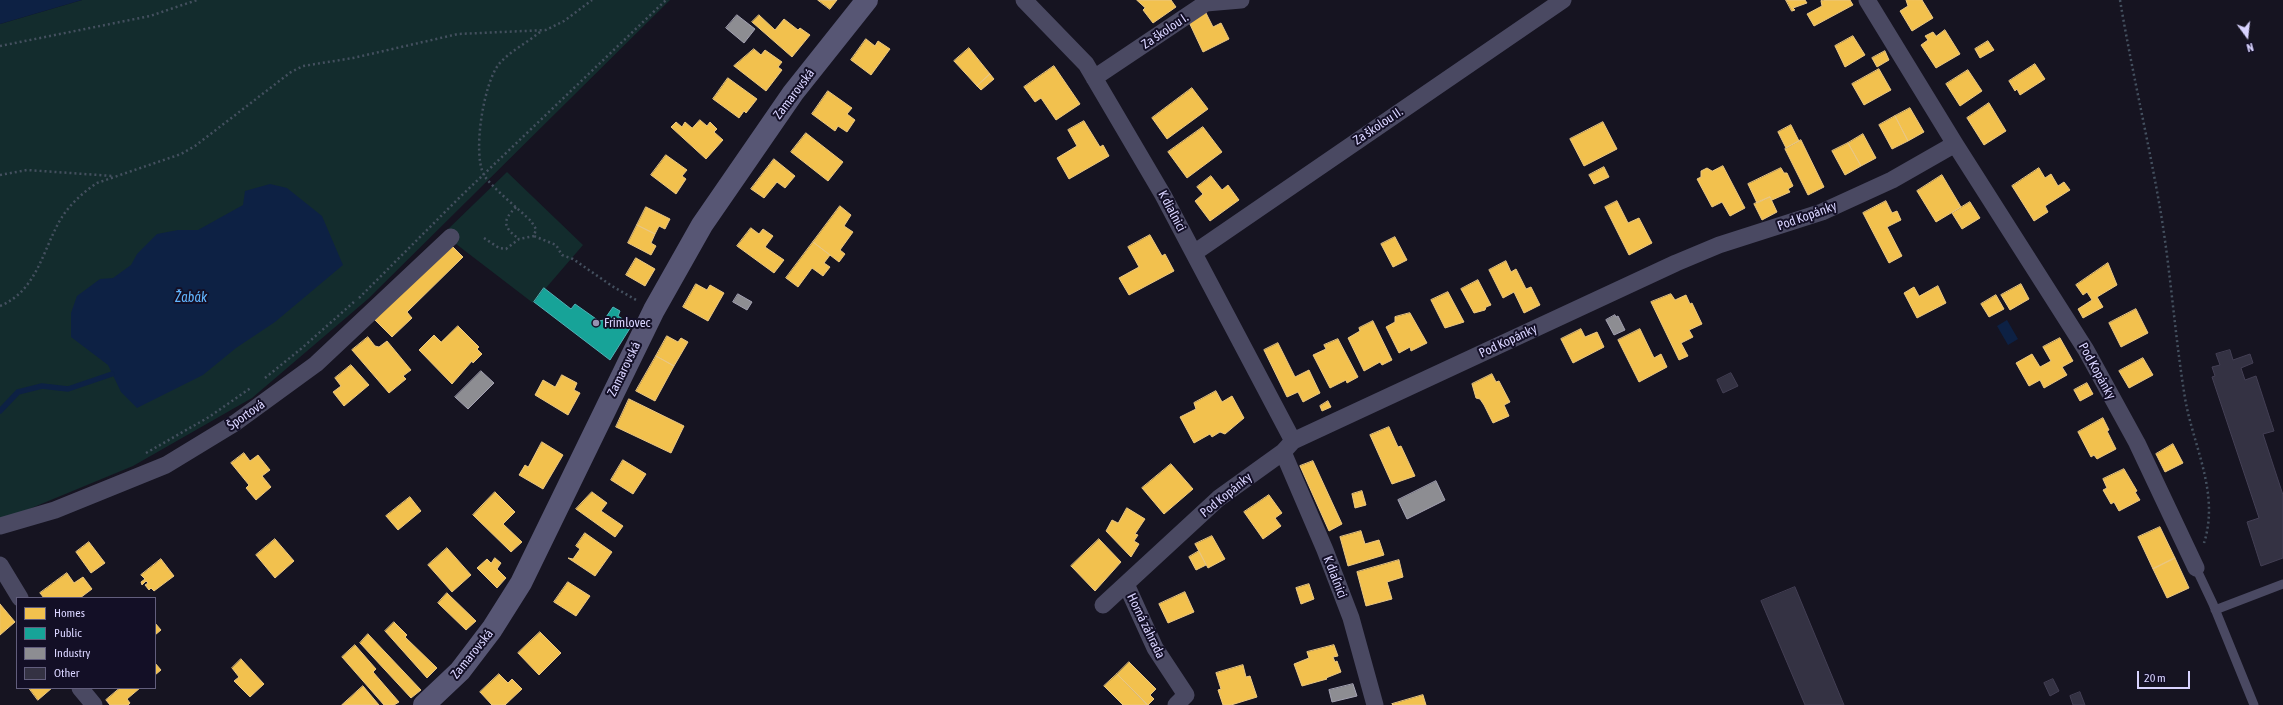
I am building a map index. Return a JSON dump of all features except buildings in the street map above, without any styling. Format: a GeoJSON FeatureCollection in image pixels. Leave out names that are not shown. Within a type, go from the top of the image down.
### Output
{"type":"FeatureCollection","features":[{"type":"Feature","properties":{"kind":"main road","name":"Zamarovská"},"geometry":{"type":"LineString","coordinates":[[424,705],[460,671],[492,629],[520,583],[654,310],[702,225],[793,93],[867,0]]}},
{"type":"Feature","properties":{"kind":"street","name":"K diaľnici"},"geometry":{"type":"LineString","coordinates":[[1024,0],[1086,64],[1163,195],[1194,253],[1288,447],[1351,618],[1375,705]]}},
{"type":"Feature","properties":{"kind":"street","name":"Za školou I."},"geometry":{"type":"LineString","coordinates":[[1094,78],[1206,3],[1241,0]]}},
{"type":"Feature","properties":{"kind":"street","name":"Za školou II."},"geometry":{"type":"LineString","coordinates":[[1194,253],[1563,0]]}},
{"type":"Feature","properties":{"kind":"street","name":"Pod Kopánky"},"geometry":{"type":"LineString","coordinates":[[1867,0],[1955,144],[2086,350],[2137,443],[2196,568]]}},
{"type":"Feature","properties":{"kind":"street","name":"Pod Kopánky"},"geometry":{"type":"LineString","coordinates":[[1103,605],[1220,498],[1288,447],[1676,263],[1719,245],[1822,212],[1892,180],[1955,144]]}},
{"type":"Feature","properties":{"kind":"street","name":"Športová"},"geometry":{"type":"LineString","coordinates":[[0,526],[54,510],[166,465],[235,423],[316,364],[451,237]]}},
{"type":"Feature","properties":{"kind":"street"},"geometry":{"type":"LineString","coordinates":[[0,566],[19,597]]}},
{"type":"Feature","properties":{"kind":"street","name":"Horná záhrada"},"geometry":{"type":"LineString","coordinates":[[1126,584],[1155,648],[1186,695],[1176,705]]}},
{"type":"Feature","properties":{"kind":"street"},"geometry":{"type":"LineString","coordinates":[[81,689],[94,705]]}},
{"type":"Feature","properties":{"kind":"lane"},"geometry":{"type":"LineString","coordinates":[[2196,568],[2254,705]]}},
{"type":"Feature","properties":{"kind":"lane"},"geometry":{"type":"LineString","coordinates":[[2215,610],[2283,584]]}},
{"type":"Feature","properties":{"kind":"path"},"geometry":{"type":"LineString","coordinates":[[0,46],[150,16],[197,0]]}},
{"type":"Feature","properties":{"kind":"path"},"geometry":{"type":"LineString","coordinates":[[534,236],[536,229],[531,221],[484,176],[479,163],[479,146],[487,87],[492,74],[500,63],[540,32],[564,21],[592,0]]}},
{"type":"Feature","properties":{"kind":"path"},"geometry":{"type":"LineString","coordinates":[[260,382],[357,300],[666,0]]}},
{"type":"Feature","properties":{"kind":"path"},"geometry":{"type":"LineString","coordinates":[[2120,0],[2161,214],[2187,408],[2204,470],[2208,492],[2208,530],[2196,568]]}},
{"type":"Feature","properties":{"kind":"path"},"geometry":{"type":"LineString","coordinates":[[0,306],[16,297],[34,276],[59,221],[70,206],[86,190],[114,176],[181,154],[195,146],[291,72],[303,66],[353,58],[458,34],[476,32],[540,32]]}},
{"type":"Feature","properties":{"kind":"path"},"geometry":{"type":"LineString","coordinates":[[0,175],[27,170],[114,176]]}},
{"type":"Feature","properties":{"kind":"path"},"geometry":{"type":"LineString","coordinates":[[516,207],[506,217],[506,224],[510,232],[519,239]]}},
{"type":"Feature","properties":{"kind":"path"},"geometry":{"type":"LineString","coordinates":[[484,238],[499,248],[506,249],[519,239],[534,236],[556,245],[562,255],[573,259],[612,286],[642,303]]}},
{"type":"Feature","properties":{"kind":"path"},"geometry":{"type":"LineString","coordinates":[[139,456],[209,416],[254,386]]}},
{"type":"Feature","properties":{"kind":"green space"},"geometry":{"type":"Polygon","coordinates":[[[82,0],[670,0],[368,299],[252,398],[133,466],[0,521],[0,24],[82,0]]]}},
{"type":"Feature","properties":{"kind":"green space"},"geometry":{"type":"Polygon","coordinates":[[[507,172],[583,245],[533,303],[443,234],[507,172]]]}},
{"type":"Feature","properties":{"kind":"water"},"geometry":{"type":"Polygon","coordinates":[[[0,0],[82,0],[0,24],[0,0]]]}},
{"type":"Feature","properties":{"kind":"water","name":"Žabák"},"geometry":{"type":"Polygon","coordinates":[[[270,184],[287,188],[322,216],[343,265],[275,322],[236,348],[203,375],[137,408],[121,392],[108,365],[71,337],[71,313],[77,296],[100,279],[113,278],[131,265],[137,254],[157,234],[178,230],[198,230],[243,205],[245,191],[270,184]]]}},
{"type":"Feature","properties":{"kind":"water"},"geometry":{"type":"Polygon","coordinates":[[[2007,320],[2018,339],[2008,345],[1997,326],[2007,320]]]}},
{"type":"Feature","properties":{"kind":"waterway"},"geometry":{"type":"LineString","coordinates":[[0,411],[18,392],[42,386],[68,389],[112,374]]}},
{"type":"Feature","properties":{"kind":"place","name":"Frimlovec"},"geometry":{"type":"Point","coordinates":[596,323]}}]}
